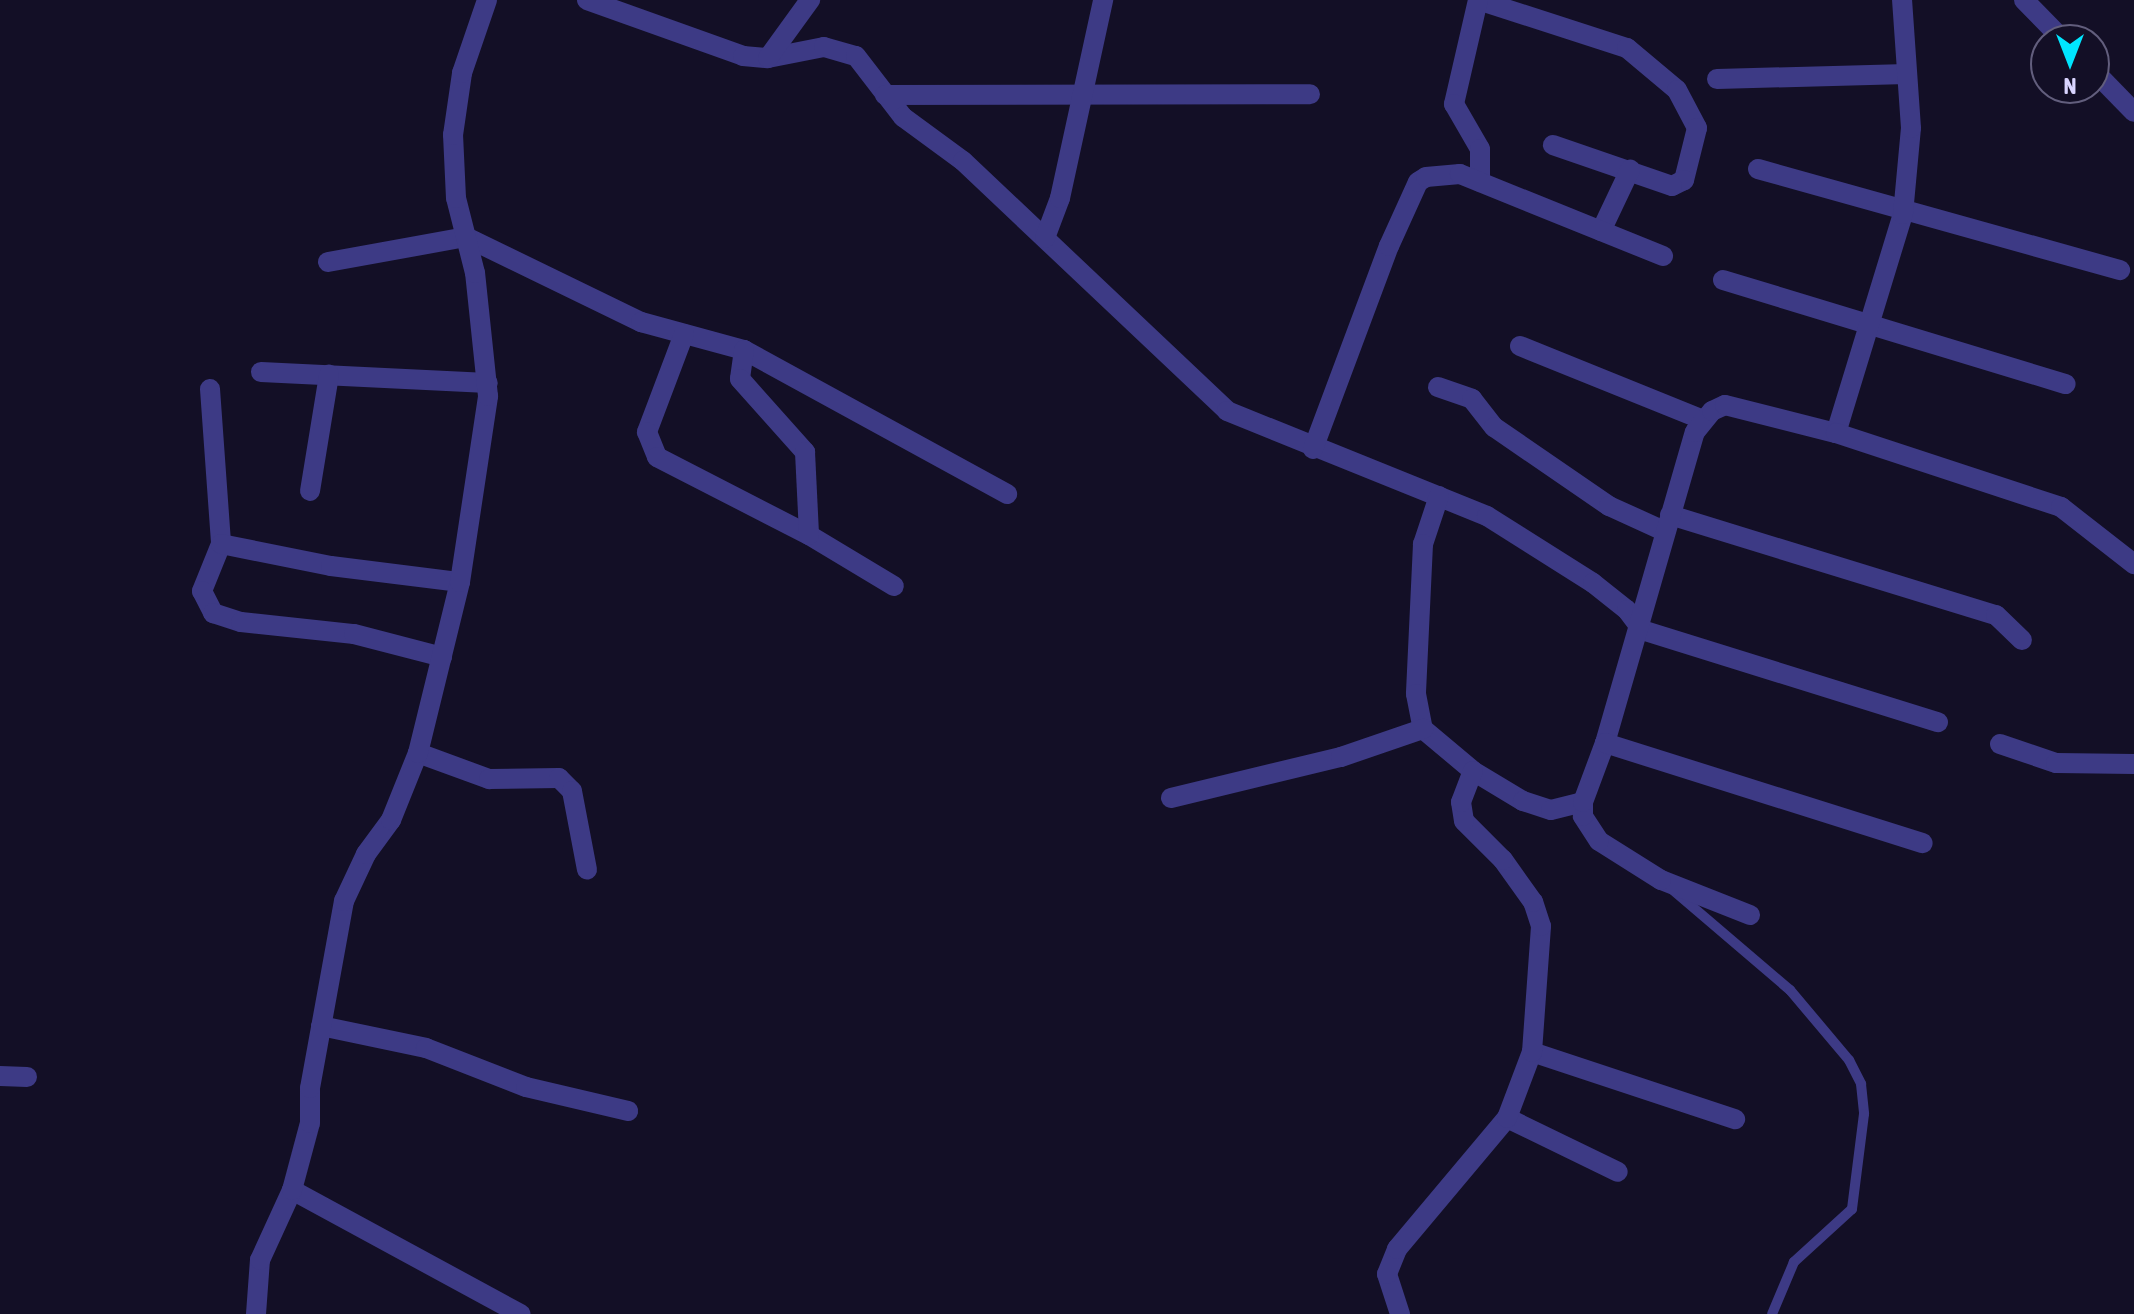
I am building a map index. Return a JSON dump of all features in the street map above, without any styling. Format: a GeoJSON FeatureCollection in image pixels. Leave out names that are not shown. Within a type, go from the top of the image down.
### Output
{"type":"FeatureCollection","features":[{"type":"Feature","properties":{"kind":"street"},"geometry":{"type":"LineString","coordinates":[[256,1314],[260,1260],[292,1190],[310,1123],[321,1026],[344,901],[366,854],[391,820],[418,753],[460,582],[488,383],[477,285],[456,198],[453,135],[462,73],[487,0]]}},
{"type":"Feature","properties":{"kind":"street"},"geometry":{"type":"LineString","coordinates":[[587,0],[728,51],[768,58],[824,47],[845,51],[865,64],[903,117],[963,161],[1215,402],[1313,449],[1487,516],[1593,583],[1627,610],[1642,630],[1938,722]]}},
{"type":"Feature","properties":{"kind":"street"},"geometry":{"type":"LineString","coordinates":[[768,58],[810,0]]}},
{"type":"Feature","properties":{"kind":"street"},"geometry":{"type":"LineString","coordinates":[[1045,238],[1084,98],[1103,0]]}},
{"type":"Feature","properties":{"kind":"street"},"geometry":{"type":"LineString","coordinates":[[1480,182],[1480,149],[1454,104],[1478,0],[1627,48],[1677,90],[1697,128],[1684,180],[1666,186],[1630,170],[1553,145]]}},
{"type":"Feature","properties":{"kind":"street"},"geometry":{"type":"LineString","coordinates":[[1836,433],[1903,214],[1910,168],[1902,0]]}},
{"type":"Feature","properties":{"kind":"street"},"geometry":{"type":"LineString","coordinates":[[2024,0],[2047,24]]}},
{"type":"Feature","properties":{"kind":"street"},"geometry":{"type":"LineString","coordinates":[[1717,79],[1907,74]]}},
{"type":"Feature","properties":{"kind":"street"},"geometry":{"type":"LineString","coordinates":[[2110,87],[2134,112]]}},
{"type":"Feature","properties":{"kind":"street"},"geometry":{"type":"LineString","coordinates":[[885,95],[1084,98],[1310,94]]}},
{"type":"Feature","properties":{"kind":"street"},"geometry":{"type":"LineString","coordinates":[[1758,169],[1903,214],[2120,270]]}},
{"type":"Feature","properties":{"kind":"street"},"geometry":{"type":"LineString","coordinates":[[1601,231],[1630,170]]}},
{"type":"Feature","properties":{"kind":"street"},"geometry":{"type":"LineString","coordinates":[[1313,449],[1418,182],[1443,172],[1480,182],[1663,256]]}},
{"type":"Feature","properties":{"kind":"street"},"geometry":{"type":"LineString","coordinates":[[328,262],[466,237],[641,322],[744,350],[1007,494]]}},
{"type":"Feature","properties":{"kind":"street"},"geometry":{"type":"LineString","coordinates":[[1723,280],[1869,327],[2066,384]]}},
{"type":"Feature","properties":{"kind":"street"},"geometry":{"type":"LineString","coordinates":[[684,334],[647,432],[650,446],[657,457],[809,535],[894,586]]}},
{"type":"Feature","properties":{"kind":"street"},"geometry":{"type":"LineString","coordinates":[[1520,346],[1703,420]]}},
{"type":"Feature","properties":{"kind":"street"},"geometry":{"type":"LineString","coordinates":[[744,350],[740,379],[805,452],[809,535]]}},
{"type":"Feature","properties":{"kind":"street"},"geometry":{"type":"LineString","coordinates":[[261,372],[488,383]]}},
{"type":"Feature","properties":{"kind":"street"},"geometry":{"type":"LineString","coordinates":[[310,491],[329,375]]}},
{"type":"Feature","properties":{"kind":"street"},"geometry":{"type":"LineString","coordinates":[[1438,387],[1472,399],[1494,427],[1609,506],[1996,615],[2022,640]]}},
{"type":"Feature","properties":{"kind":"street"},"geometry":{"type":"LineString","coordinates":[[210,389],[221,544],[202,591],[213,613],[241,622],[354,634],[442,657]]}},
{"type":"Feature","properties":{"kind":"street"},"geometry":{"type":"LineString","coordinates":[[1750,915],[1661,880],[1599,841],[1583,816],[1583,802],[1642,630],[1667,523],[1703,420],[1725,405],[1836,433],[2061,507],[2134,564]]}},
{"type":"Feature","properties":{"kind":"street"},"geometry":{"type":"LineString","coordinates":[[1439,496],[1423,544],[1416,694],[1423,729],[1473,771],[1523,801],[1551,810],[1583,802]]}},
{"type":"Feature","properties":{"kind":"street"},"geometry":{"type":"LineString","coordinates":[[221,544],[331,566],[460,582]]}},
{"type":"Feature","properties":{"kind":"street"},"geometry":{"type":"LineString","coordinates":[[1171,798],[1341,757],[1423,729]]}},
{"type":"Feature","properties":{"kind":"street"},"geometry":{"type":"LineString","coordinates":[[1605,743],[1923,843]]}},
{"type":"Feature","properties":{"kind":"street"},"geometry":{"type":"LineString","coordinates":[[2000,744],[2056,763],[2134,764]]}},
{"type":"Feature","properties":{"kind":"street"},"geometry":{"type":"LineString","coordinates":[[418,753],[489,779],[559,778],[572,791],[587,870]]}},
{"type":"Feature","properties":{"kind":"street"},"geometry":{"type":"LineString","coordinates":[[1400,1314],[1387,1274],[1397,1249],[1507,1118],[1532,1052],[1541,926],[1533,902],[1503,860],[1464,821],[1461,802],[1473,771]]}},
{"type":"Feature","properties":{"kind":"street"},"geometry":{"type":"LineString","coordinates":[[321,1026],[426,1048],[526,1087],[628,1111]]}},
{"type":"Feature","properties":{"kind":"street"},"geometry":{"type":"LineString","coordinates":[[1532,1052],[1735,1119]]}},
{"type":"Feature","properties":{"kind":"street"},"geometry":{"type":"LineString","coordinates":[[0,1076],[27,1077]]}},
{"type":"Feature","properties":{"kind":"street"},"geometry":{"type":"LineString","coordinates":[[1507,1118],[1618,1172]]}},
{"type":"Feature","properties":{"kind":"street"},"geometry":{"type":"LineString","coordinates":[[292,1190],[520,1314]]}},
{"type":"Feature","properties":{"kind":"lane"},"geometry":{"type":"LineString","coordinates":[[1661,880],[1790,990],[1849,1060],[1861,1084],[1864,1114],[1852,1209],[1794,1262],[1772,1314]]}}]}
